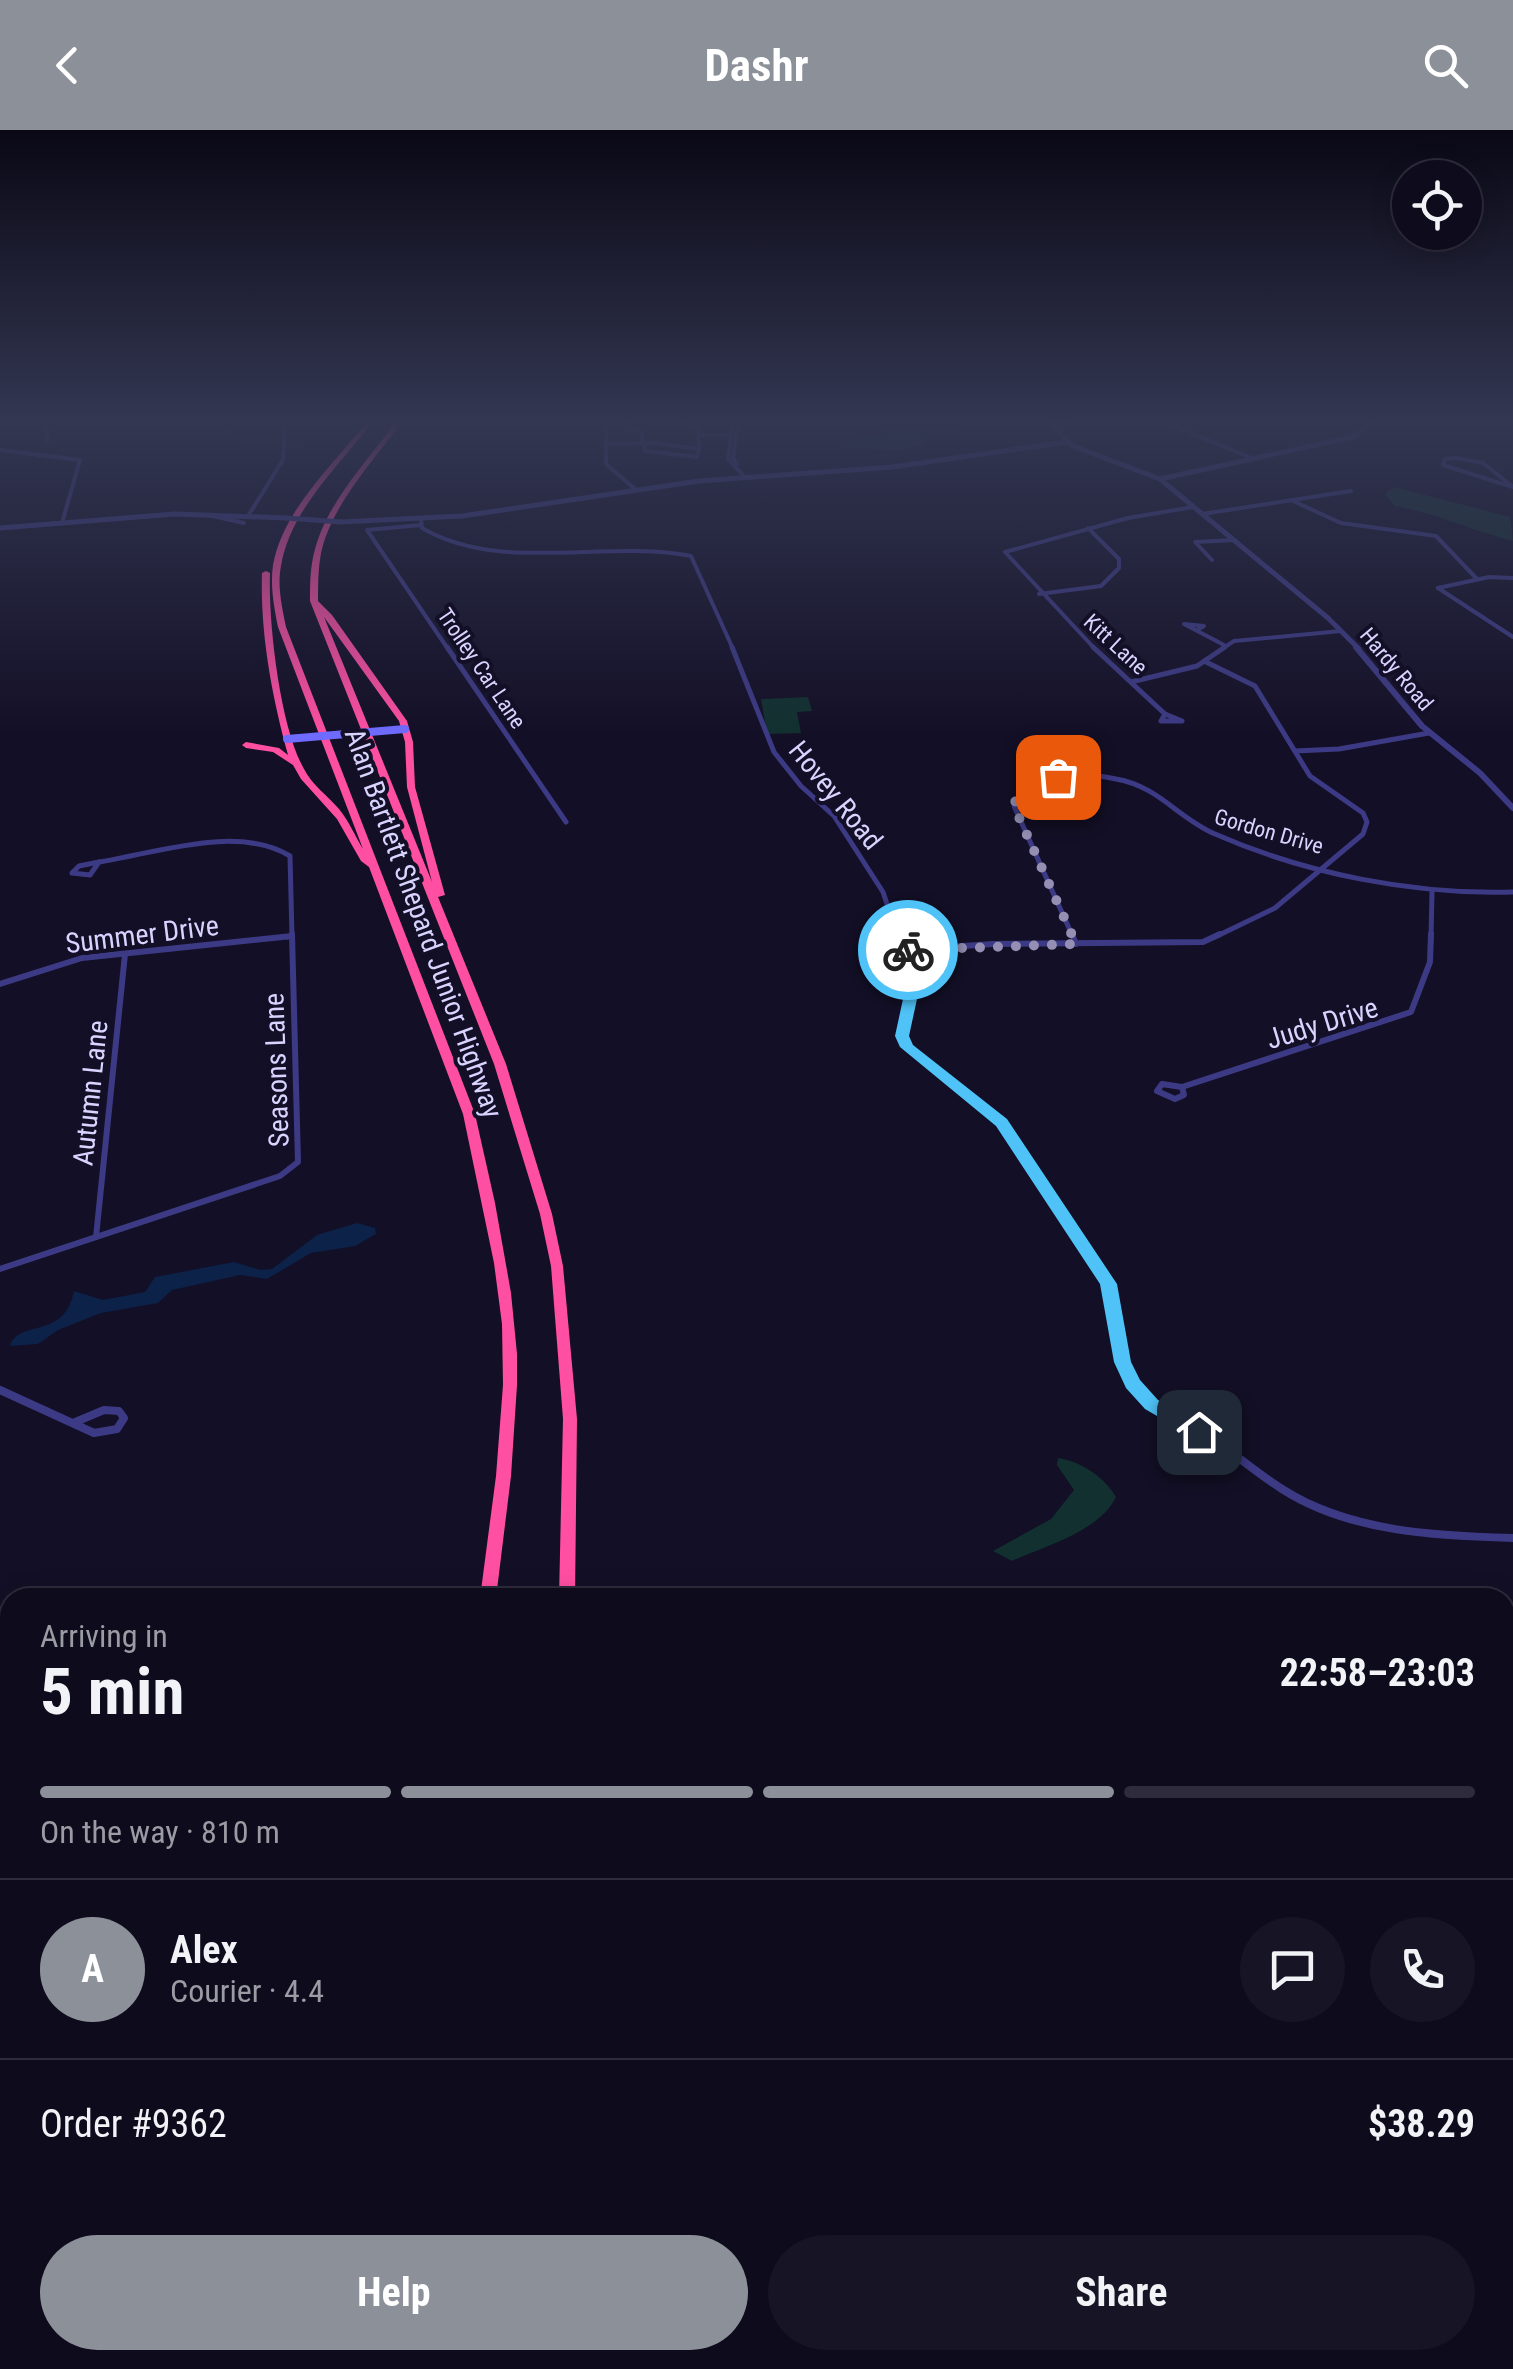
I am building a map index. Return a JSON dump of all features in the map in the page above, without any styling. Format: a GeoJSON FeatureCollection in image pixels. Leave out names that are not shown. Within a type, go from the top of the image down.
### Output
{"type":"FeatureCollection","features":[{"type":"Feature","properties":{"kind":"highway","name":"Alan Bartlett Shepard Junior Highway"},"geometry":{"type":"LineString","coordinates":[[289,527],[276,558],[273,585],[280,618],[468,1114],[501,1263],[509,1379],[505,1468],[489,1588]]}},
{"type":"Feature","properties":{"kind":"highway","name":"Alan Bartlett Shepard Junior Highway"},"geometry":{"type":"LineString","coordinates":[[325,527],[312,564],[314,604],[500,1064],[546,1214],[556,1266],[570,1419],[567,1588]]}},
{"type":"Feature","properties":{"kind":"highway"},"geometry":{"type":"LineString","coordinates":[[276,558],[265,575],[264,588],[284,724],[297,766]]}},
{"type":"Feature","properties":{"kind":"highway"},"geometry":{"type":"LineString","coordinates":[[314,604],[394,706],[405,731],[412,787],[439,892],[438,908]]}},
{"type":"Feature","properties":{"kind":"highway"},"geometry":{"type":"LineString","coordinates":[[264,740],[277,735],[284,724]]}},
{"type":"Feature","properties":{"kind":"highway"},"geometry":{"type":"LineString","coordinates":[[246,745],[276,750],[297,766],[339,815],[357,852],[374,868]]}},
{"type":"Feature","properties":{"kind":"main road"},"geometry":{"type":"LineString","coordinates":[[288,741],[405,731]]}},
{"type":"Feature","properties":{"kind":"street","name":"Trolley Car Lane"},"geometry":{"type":"LineString","coordinates":[[384,527],[367,530],[566,822]]}},
{"type":"Feature","properties":{"kind":"street","name":"Hovey Road"},"geometry":{"type":"LineString","coordinates":[[426,527],[432,535],[487,548],[691,556],[757,702],[770,744],[796,781],[834,816],[883,892],[902,950],[910,999],[903,1040],[996,1116],[1100,1268],[1114,1302],[1123,1362],[1139,1393],[1314,1507],[1418,1534],[1513,1538]]}},
{"type":"Feature","properties":{"kind":"street","name":"Hardy Road"},"geometry":{"type":"LineString","coordinates":[[1219,527],[1341,631],[1430,732],[1480,773],[1513,808]]}},
{"type":"Feature","properties":{"kind":"street"},"geometry":{"type":"LineString","coordinates":[[1374,527],[1436,536],[1477,579]]}},
{"type":"Feature","properties":{"kind":"street"},"geometry":{"type":"LineString","coordinates":[[1040,594],[1098,587],[1118,568],[1117,557],[1087,528]]}},
{"type":"Feature","properties":{"kind":"street","name":"Kitt Lane"},"geometry":{"type":"LineString","coordinates":[[1087,528],[1006,552],[1040,594],[1166,714]]}},
{"type":"Feature","properties":{"kind":"street"},"geometry":{"type":"LineString","coordinates":[[1212,560],[1195,542],[1235,540]]}},
{"type":"Feature","properties":{"kind":"street"},"geometry":{"type":"LineString","coordinates":[[1513,578],[1477,579],[1438,588],[1513,638]]}},
{"type":"Feature","properties":{"kind":"street"},"geometry":{"type":"LineString","coordinates":[[1197,630],[1224,646]]}},
{"type":"Feature","properties":{"kind":"street"},"geometry":{"type":"LineString","coordinates":[[1131,682],[1186,670],[1224,646],[1341,631]]}},
{"type":"Feature","properties":{"kind":"street"},"geometry":{"type":"LineString","coordinates":[[902,950],[1076,944],[1172,946],[1212,940],[1268,912],[1363,834],[1366,818],[1358,807],[1310,776],[1254,686],[1204,661]]}},
{"type":"Feature","properties":{"kind":"street"},"geometry":{"type":"LineString","coordinates":[[1295,751],[1339,749],[1430,732]]}},
{"type":"Feature","properties":{"kind":"street","name":"Gordon Drive"},"geometry":{"type":"LineString","coordinates":[[1076,944],[1016,812],[1018,795],[1038,782],[1075,776],[1127,780],[1161,794],[1203,830],[1325,865],[1432,892],[1513,892]]}},
{"type":"Feature","properties":{"kind":"street","name":"Seasons Lane"},"geometry":{"type":"LineString","coordinates":[[0,1269],[295,1168],[298,1159],[292,862],[276,846],[244,842],[99,862],[77,866],[72,874],[93,874],[99,862]]}},
{"type":"Feature","properties":{"kind":"street","name":"Judy Drive"},"geometry":{"type":"LineString","coordinates":[[1182,1087],[1410,1012],[1430,962],[1432,892]]}},
{"type":"Feature","properties":{"kind":"street","name":"Summer Drive"},"geometry":{"type":"LineString","coordinates":[[0,984],[67,961],[292,936]]}},
{"type":"Feature","properties":{"kind":"street","name":"Autumn Lane"},"geometry":{"type":"LineString","coordinates":[[96,1237],[125,954]]}},
{"type":"Feature","properties":{"kind":"street"},"geometry":{"type":"LineString","coordinates":[[1166,1082],[1182,1087],[1184,1095],[1174,1099],[1157,1091],[1166,1082]]}},
{"type":"Feature","properties":{"kind":"street"},"geometry":{"type":"LineString","coordinates":[[0,1390],[73,1423],[105,1434],[117,1429],[124,1418],[119,1411],[107,1410],[73,1423]]}},
{"type":"Feature","properties":{"kind":"green space"},"geometry":{"type":"Polygon","coordinates":[[[1469,527],[1511,527],[1513,541],[1469,527]]]}},
{"type":"Feature","properties":{"kind":"green space"},"geometry":{"type":"Polygon","coordinates":[[[808,697],[812,711],[797,712],[801,733],[767,734],[761,699],[808,697]]]}},
{"type":"Feature","properties":{"kind":"green space"},"geometry":{"type":"Polygon","coordinates":[[[1058,1458],[1083,1466],[1105,1483],[1116,1497],[1108,1509],[1085,1528],[1012,1561],[993,1551],[1051,1519],[1074,1490],[1057,1465],[1058,1458]]]}},
{"type":"Feature","properties":{"kind":"water"},"geometry":{"type":"Polygon","coordinates":[[[357,1223],[375,1228],[376,1234],[355,1246],[311,1253],[267,1279],[240,1275],[172,1290],[158,1303],[101,1313],[58,1330],[38,1344],[10,1346],[22,1333],[61,1317],[74,1291],[103,1300],[145,1292],[155,1277],[234,1262],[260,1270],[272,1269],[317,1235],[357,1223]]]}},
{"type":"Feature","properties":{"kind":"way so far"},"geometry":{"type":"LineString","coordinates":[[908,950],[1076,944],[1014,806],[1018,795],[1029,785],[1058,777]]}},
{"type":"Feature","properties":{"kind":"route"},"geometry":{"type":"LineString","coordinates":[[908,950],[902,950],[910,999],[902,1036],[907,1047],[1001,1122],[1100,1268],[1114,1302],[1123,1362],[1132,1384],[1152,1405],[1199,1432]]}}]}
